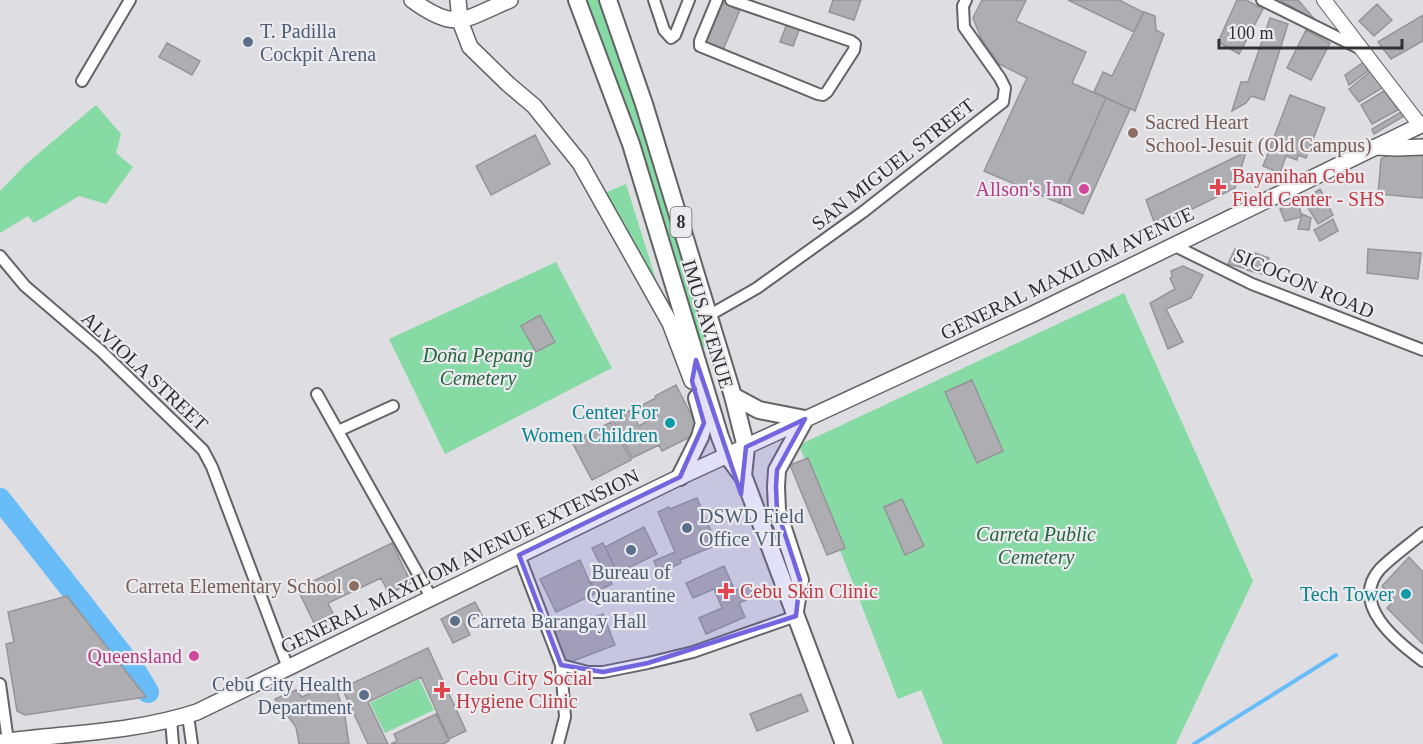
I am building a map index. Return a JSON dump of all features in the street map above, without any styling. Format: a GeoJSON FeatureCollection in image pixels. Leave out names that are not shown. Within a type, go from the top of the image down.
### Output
{"type":"FeatureCollection","features":[{"type":"Feature","properties":{"kind":"main road"},"geometry":{"type":"LineString","coordinates":[[412,0],[436,17],[460,21],[510,0]]}},
{"type":"Feature","properties":{"kind":"main road"},"geometry":{"type":"LineString","coordinates":[[458,0],[460,21],[470,47],[534,106],[580,163],[670,323],[692,381],[704,423],[700,437],[680,477]]}},
{"type":"Feature","properties":{"kind":"main road","name":"IMUS AVENUE"},"geometry":{"type":"LineString","coordinates":[[577,0],[631,144],[727,455]]}},
{"type":"Feature","properties":{"kind":"main road","name":"IMUS AVENUE"},"geometry":{"type":"LineString","coordinates":[[608,0],[644,104],[733,396],[746,447]]}},
{"type":"Feature","properties":{"kind":"main road","name":"GENERAL MAXILOM AVENUE"},"geometry":{"type":"LineString","coordinates":[[727,455],[1023,319],[1422,126]]}},
{"type":"Feature","properties":{"kind":"main road"},"geometry":{"type":"LineString","coordinates":[[1375,147],[1423,147]]}},
{"type":"Feature","properties":{"kind":"main road"},"geometry":{"type":"LineString","coordinates":[[692,381],[692,371],[696,360]]}},
{"type":"Feature","properties":{"kind":"main road"},"geometry":{"type":"LineString","coordinates":[[733,396],[759,410],[806,419],[777,470],[776,487],[777,510],[800,580],[795,614]]}},
{"type":"Feature","properties":{"kind":"main road","name":"8"},"geometry":{"type":"LineString","coordinates":[[743,476],[746,447]]}},
{"type":"Feature","properties":{"kind":"main road","name":"GENERAL MAXILOM AVENUE EXTENSION"},"geometry":{"type":"LineString","coordinates":[[4,741],[105,732],[178,718],[197,712],[727,455]]}},
{"type":"Feature","properties":{"kind":"main road","name":"8"},"geometry":{"type":"LineString","coordinates":[[727,455],[743,476],[844,744]]}},
{"type":"Feature","properties":{"kind":"street"},"geometry":{"type":"LineString","coordinates":[[81,81],[130,0]]}},
{"type":"Feature","properties":{"kind":"street"},"geometry":{"type":"LineString","coordinates":[[654,0],[664,30],[671,38],[675,35],[689,0]]}},
{"type":"Feature","properties":{"kind":"street"},"geometry":{"type":"LineString","coordinates":[[717,0],[700,46],[823,95],[854,50],[855,44],[851,41],[730,0]]}},
{"type":"Feature","properties":{"kind":"street"},"geometry":{"type":"LineString","coordinates":[[772,13],[775,0]]}},
{"type":"Feature","properties":{"kind":"street","name":"SAN MIGUEL STREET"},"geometry":{"type":"LineString","coordinates":[[708,316],[757,288],[863,212],[1003,102],[1005,88],[1000,78],[964,27],[963,6],[966,0]]}},
{"type":"Feature","properties":{"kind":"street"},"geometry":{"type":"LineString","coordinates":[[1262,0],[1362,50]]}},
{"type":"Feature","properties":{"kind":"street"},"geometry":{"type":"LineString","coordinates":[[1324,0],[1422,126]]}},
{"type":"Feature","properties":{"kind":"street","name":"SICOGON ROAD"},"geometry":{"type":"LineString","coordinates":[[1173,245],[1252,284],[1423,350]]}},
{"type":"Feature","properties":{"kind":"street","name":"ALVIOLA STREET"},"geometry":{"type":"LineString","coordinates":[[0,256],[25,286],[101,351],[203,450],[212,467],[288,668]]}},
{"type":"Feature","properties":{"kind":"street"},"geometry":{"type":"LineString","coordinates":[[317,394],[431,597]]}},
{"type":"Feature","properties":{"kind":"street"},"geometry":{"type":"LineString","coordinates":[[338,432],[393,406]]}},
{"type":"Feature","properties":{"kind":"street"},"geometry":{"type":"LineString","coordinates":[[1423,533],[1380,569],[1372,581],[1370,602],[1377,617],[1388,631],[1423,661]]}},
{"type":"Feature","properties":{"kind":"street"},"geometry":{"type":"LineString","coordinates":[[519,555],[561,666],[565,717],[558,744]]}},
{"type":"Feature","properties":{"kind":"street"},"geometry":{"type":"LineString","coordinates":[[561,666],[588,672],[603,672],[648,663],[704,649],[795,614]]}},
{"type":"Feature","properties":{"kind":"street"},"geometry":{"type":"LineString","coordinates":[[0,684],[4,741]]}},
{"type":"Feature","properties":{"kind":"street"},"geometry":{"type":"LineString","coordinates":[[173,744],[178,718],[189,723],[192,744]]}},
{"type":"Feature","properties":{"kind":"highlighted area"},"geometry":{"type":"Polygon","coordinates":[[[696,360],[741,494],[746,447],[805,419],[777,470],[776,487],[777,510],[800,580],[796,616],[648,663],[603,672],[561,665],[519,555],[680,477],[704,423],[692,381],[696,360]]]}},
{"type":"Feature","properties":{"kind":"green space"},"geometry":{"type":"Polygon","coordinates":[[[577,0],[607,0],[716,341],[706,344],[696,360],[577,0]]]}},
{"type":"Feature","properties":{"kind":"green space"},"geometry":{"type":"Polygon","coordinates":[[[96,105],[121,134],[116,153],[133,167],[106,204],[79,196],[34,223],[28,216],[0,233],[0,191],[26,164],[96,105]]]}},
{"type":"Feature","properties":{"kind":"green space"},"geometry":{"type":"Polygon","coordinates":[[[626,184],[668,318],[605,193],[626,184]]]}},
{"type":"Feature","properties":{"kind":"green space","name":"Doña Pepang Cemetery"},"geometry":{"type":"Polygon","coordinates":[[[556,262],[612,368],[445,454],[389,339],[556,262]]]}},
{"type":"Feature","properties":{"kind":"green space","name":"Carreta Public Cemetery"},"geometry":{"type":"Polygon","coordinates":[[[1124,293],[1253,581],[1176,744],[943,744],[921,690],[898,699],[799,445],[1124,293]]]}},
{"type":"Feature","properties":{"kind":"green space"},"geometry":{"type":"Polygon","coordinates":[[[419,679],[434,710],[385,733],[370,703],[419,679]]]}},
{"type":"Feature","properties":{"kind":"building"},"geometry":{"type":"Polygon","coordinates":[[[833,0],[861,0],[854,20],[829,12],[833,0]]]}},
{"type":"Feature","properties":{"kind":"building"},"geometry":{"type":"Polygon","coordinates":[[[982,0],[1026,0],[1016,21],[1086,52],[1072,83],[1106,98],[1059,203],[984,171],[1027,78],[999,64],[981,38],[973,18],[982,0]]]}},
{"type":"Feature","properties":{"kind":"building"},"geometry":{"type":"Polygon","coordinates":[[[1068,0],[1119,0],[1143,12],[1134,32],[1068,0]]]}},
{"type":"Feature","properties":{"kind":"building"},"geometry":{"type":"Polygon","coordinates":[[[1237,0],[1246,0],[1263,9],[1239,54],[1218,42],[1237,0]]]}},
{"type":"Feature","properties":{"kind":"building"},"geometry":{"type":"Polygon","coordinates":[[[1280,0],[1298,0],[1316,21],[1280,0]]]}},
{"type":"Feature","properties":{"kind":"building"},"geometry":{"type":"Polygon","coordinates":[[[721,2],[740,10],[723,50],[704,42],[721,2]]]}},
{"type":"Feature","properties":{"kind":"building"},"geometry":{"type":"Polygon","coordinates":[[[1377,4],[1392,20],[1374,36],[1359,21],[1377,4]]]}},
{"type":"Feature","properties":{"kind":"building"},"geometry":{"type":"Polygon","coordinates":[[[1144,12],[1155,16],[1156,30],[1164,34],[1135,111],[1094,92],[1103,72],[1112,76],[1144,12]]]}},
{"type":"Feature","properties":{"kind":"building"},"geometry":{"type":"Polygon","coordinates":[[[1423,15],[1423,41],[1391,59],[1378,42],[1423,15]]]}},
{"type":"Feature","properties":{"kind":"building"},"geometry":{"type":"Polygon","coordinates":[[[1270,18],[1288,24],[1264,100],[1251,96],[1246,103],[1232,111],[1241,82],[1248,82],[1270,18]]]}},
{"type":"Feature","properties":{"kind":"building"},"geometry":{"type":"Polygon","coordinates":[[[788,21],[801,25],[793,46],[780,42],[788,21]]]}},
{"type":"Feature","properties":{"kind":"building"},"geometry":{"type":"Polygon","coordinates":[[[1306,30],[1330,43],[1311,80],[1287,68],[1306,30]]]}},
{"type":"Feature","properties":{"kind":"building"},"geometry":{"type":"Polygon","coordinates":[[[167,43],[200,61],[192,75],[159,57],[167,43]]]}},
{"type":"Feature","properties":{"kind":"building"},"geometry":{"type":"Polygon","coordinates":[[[1364,62],[1368,71],[1349,85],[1345,75],[1364,62]]]}},
{"type":"Feature","properties":{"kind":"building"},"geometry":{"type":"Polygon","coordinates":[[[1371,71],[1382,88],[1359,102],[1349,89],[1371,71]]]}},
{"type":"Feature","properties":{"kind":"building"},"geometry":{"type":"Polygon","coordinates":[[[1384,91],[1398,110],[1372,124],[1361,105],[1384,91]]]}},
{"type":"Feature","properties":{"kind":"building"},"geometry":{"type":"Polygon","coordinates":[[[1290,95],[1325,108],[1306,158],[1298,155],[1297,160],[1286,156],[1280,173],[1263,166],[1290,95]]]}},
{"type":"Feature","properties":{"kind":"building"},"geometry":{"type":"Polygon","coordinates":[[[1106,98],[1130,109],[1083,214],[1060,203],[1106,98]]]}},
{"type":"Feature","properties":{"kind":"building"},"geometry":{"type":"Polygon","coordinates":[[[1401,112],[1404,116],[1374,134],[1372,129],[1401,112]]]}},
{"type":"Feature","properties":{"kind":"building"},"geometry":{"type":"Polygon","coordinates":[[[535,135],[550,164],[491,195],[476,166],[535,135]]]}},
{"type":"Feature","properties":{"kind":"building"},"geometry":{"type":"Polygon","coordinates":[[[1246,152],[1235,188],[1156,227],[1146,200],[1246,152]]]}},
{"type":"Feature","properties":{"kind":"building"},"geometry":{"type":"Polygon","coordinates":[[[1392,153],[1423,156],[1423,198],[1378,194],[1381,159],[1392,153]]]}},
{"type":"Feature","properties":{"kind":"building"},"geometry":{"type":"Polygon","coordinates":[[[1320,189],[1333,215],[1318,224],[1303,200],[1320,189]]]}},
{"type":"Feature","properties":{"kind":"building"},"geometry":{"type":"Polygon","coordinates":[[[1299,198],[1301,217],[1285,221],[1280,209],[1299,198]]]}},
{"type":"Feature","properties":{"kind":"building"},"geometry":{"type":"Polygon","coordinates":[[[1302,214],[1311,218],[1309,230],[1298,229],[1302,214]]]}},
{"type":"Feature","properties":{"kind":"building"},"geometry":{"type":"Polygon","coordinates":[[[1333,219],[1338,231],[1320,241],[1314,230],[1333,219]]]}},
{"type":"Feature","properties":{"kind":"building"},"geometry":{"type":"Polygon","coordinates":[[[1235,249],[1242,258],[1249,255],[1244,268],[1228,264],[1235,249]]]}},
{"type":"Feature","properties":{"kind":"building"},"geometry":{"type":"Polygon","coordinates":[[[1368,249],[1421,253],[1418,279],[1367,273],[1368,249]]]}},
{"type":"Feature","properties":{"kind":"building"},"geometry":{"type":"Polygon","coordinates":[[[1255,253],[1269,258],[1262,274],[1247,270],[1255,253]]]}},
{"type":"Feature","properties":{"kind":"building"},"geometry":{"type":"Polygon","coordinates":[[[1183,266],[1203,275],[1191,298],[1166,309],[1183,342],[1168,349],[1150,303],[1175,289],[1170,278],[1172,277],[1171,271],[1183,266]]]}},
{"type":"Feature","properties":{"kind":"building"},"geometry":{"type":"Polygon","coordinates":[[[540,315],[555,342],[536,352],[521,326],[540,315]]]}},
{"type":"Feature","properties":{"kind":"building"},"geometry":{"type":"Polygon","coordinates":[[[972,380],[1003,451],[977,463],[945,392],[972,380]]]}},
{"type":"Feature","properties":{"kind":"building","name":"Center For Women Children"},"geometry":{"type":"Polygon","coordinates":[[[676,385],[700,432],[662,451],[659,445],[632,458],[612,419],[631,410],[639,426],[649,420],[642,405],[676,385]]]}},
{"type":"Feature","properties":{"kind":"building"},"geometry":{"type":"Polygon","coordinates":[[[611,422],[631,460],[592,480],[572,442],[611,422]]]}},
{"type":"Feature","properties":{"kind":"building"},"geometry":{"type":"Polygon","coordinates":[[[808,458],[845,548],[827,555],[790,465],[808,458]]]}},
{"type":"Feature","properties":{"kind":"building","name":"DSWD Field Office VII"},"geometry":{"type":"Polygon","coordinates":[[[697,498],[717,545],[680,560],[681,563],[659,573],[654,561],[675,552],[658,512],[697,498]]]}},
{"type":"Feature","properties":{"kind":"building"},"geometry":{"type":"Polygon","coordinates":[[[902,499],[924,546],[905,555],[884,507],[902,499]]]}},
{"type":"Feature","properties":{"kind":"building","name":"Bureau of Quarantine"},"geometry":{"type":"Polygon","coordinates":[[[644,527],[657,554],[618,573],[605,547],[644,527]]]}},
{"type":"Feature","properties":{"kind":"building","name":"Carreta Elementary School"},"geometry":{"type":"Polygon","coordinates":[[[392,543],[411,583],[389,594],[381,578],[328,603],[336,620],[317,629],[300,594],[308,590],[305,585],[392,543]]]}},
{"type":"Feature","properties":{"kind":"building"},"geometry":{"type":"Polygon","coordinates":[[[603,543],[615,569],[605,574],[592,548],[603,543]]]}},
{"type":"Feature","properties":{"kind":"building","name":"Tech Tower"},"geometry":{"type":"Polygon","coordinates":[[[1409,557],[1423,572],[1423,644],[1387,608],[1394,601],[1382,586],[1409,557]]]}},
{"type":"Feature","properties":{"kind":"building"},"geometry":{"type":"Polygon","coordinates":[[[580,560],[595,594],[556,612],[540,579],[580,560]]]}},
{"type":"Feature","properties":{"kind":"building"},"geometry":{"type":"Polygon","coordinates":[[[724,566],[735,591],[750,584],[755,596],[739,603],[745,617],[706,634],[699,618],[722,608],[714,589],[693,598],[686,583],[724,566]]]}},
{"type":"Feature","properties":{"kind":"building"},"geometry":{"type":"Polygon","coordinates":[[[608,574],[612,584],[595,592],[591,582],[608,574]]]}},
{"type":"Feature","properties":{"kind":"building"},"geometry":{"type":"Polygon","coordinates":[[[67,596],[146,697],[25,715],[17,711],[6,644],[14,642],[8,612],[67,596]]]}},
{"type":"Feature","properties":{"kind":"building","name":"Carreta Barangay Hall"},"geometry":{"type":"Polygon","coordinates":[[[475,602],[482,615],[464,623],[470,635],[453,643],[441,619],[475,602]]]}},
{"type":"Feature","properties":{"kind":"building"},"geometry":{"type":"Polygon","coordinates":[[[603,614],[615,645],[565,664],[553,633],[603,614]]]}},
{"type":"Feature","properties":{"kind":"building","name":"Cebu City Health Department"},"geometry":{"type":"Polygon","coordinates":[[[428,648],[466,731],[449,739],[421,677],[368,702],[388,744],[368,744],[342,688],[428,648]]]}},
{"type":"Feature","properties":{"kind":"building"},"geometry":{"type":"Polygon","coordinates":[[[334,682],[345,716],[349,744],[299,744],[296,727],[275,699],[296,690],[302,697],[334,682]]]}},
{"type":"Feature","properties":{"kind":"building"},"geometry":{"type":"Polygon","coordinates":[[[801,694],[808,711],[757,731],[750,714],[801,694]]]}},
{"type":"Feature","properties":{"kind":"building"},"geometry":{"type":"Polygon","coordinates":[[[436,714],[449,741],[443,744],[391,744],[397,741],[394,734],[436,714]]]}},
{"type":"Feature","properties":{"kind":"waterway"},"geometry":{"type":"LineString","coordinates":[[0,499],[136,672],[148,692]]}},
{"type":"Feature","properties":{"kind":"waterway"},"geometry":{"type":"LineString","coordinates":[[1194,744],[1336,655]]}},
{"type":"Feature","properties":{"kind":"place","name":"T. Padilla Cockpit Arena"},"geometry":{"type":"Point","coordinates":[248,42]}},
{"type":"Feature","properties":{"kind":"place","name":"Sacred Heart School-Jesuit (Old Campus)"},"geometry":{"type":"Point","coordinates":[1133,133]}},
{"type":"Feature","properties":{"kind":"place","name":"Bayanihan Cebu Field Center - SHS"},"geometry":{"type":"Point","coordinates":[1218,187]}},
{"type":"Feature","properties":{"kind":"place","name":"Allson's Inn"},"geometry":{"type":"Point","coordinates":[1084,189]}},
{"type":"Feature","properties":{"kind":"place","name":"Center For Women Children"},"geometry":{"type":"Point","coordinates":[670,423]}},
{"type":"Feature","properties":{"kind":"place","name":"DSWD Field Office VII"},"geometry":{"type":"Point","coordinates":[687,528]}},
{"type":"Feature","properties":{"kind":"place","name":"Bureau of Quarantine"},"geometry":{"type":"Point","coordinates":[631,550]}},
{"type":"Feature","properties":{"kind":"place","name":"Carreta Elementary School"},"geometry":{"type":"Point","coordinates":[354,586]}},
{"type":"Feature","properties":{"kind":"place","name":"Cebu Skin Clinic"},"geometry":{"type":"Point","coordinates":[726,591]}},
{"type":"Feature","properties":{"kind":"place","name":"Tech Tower"},"geometry":{"type":"Point","coordinates":[1406,594]}},
{"type":"Feature","properties":{"kind":"place","name":"Carreta Barangay Hall"},"geometry":{"type":"Point","coordinates":[455,621]}},
{"type":"Feature","properties":{"kind":"place","name":"Queensland"},"geometry":{"type":"Point","coordinates":[194,656]}},
{"type":"Feature","properties":{"kind":"place","name":"Cebu City Social Hygiene Clinic"},"geometry":{"type":"Point","coordinates":[442,690]}},
{"type":"Feature","properties":{"kind":"place","name":"Cebu City Health Department"},"geometry":{"type":"Point","coordinates":[364,695]}}]}
